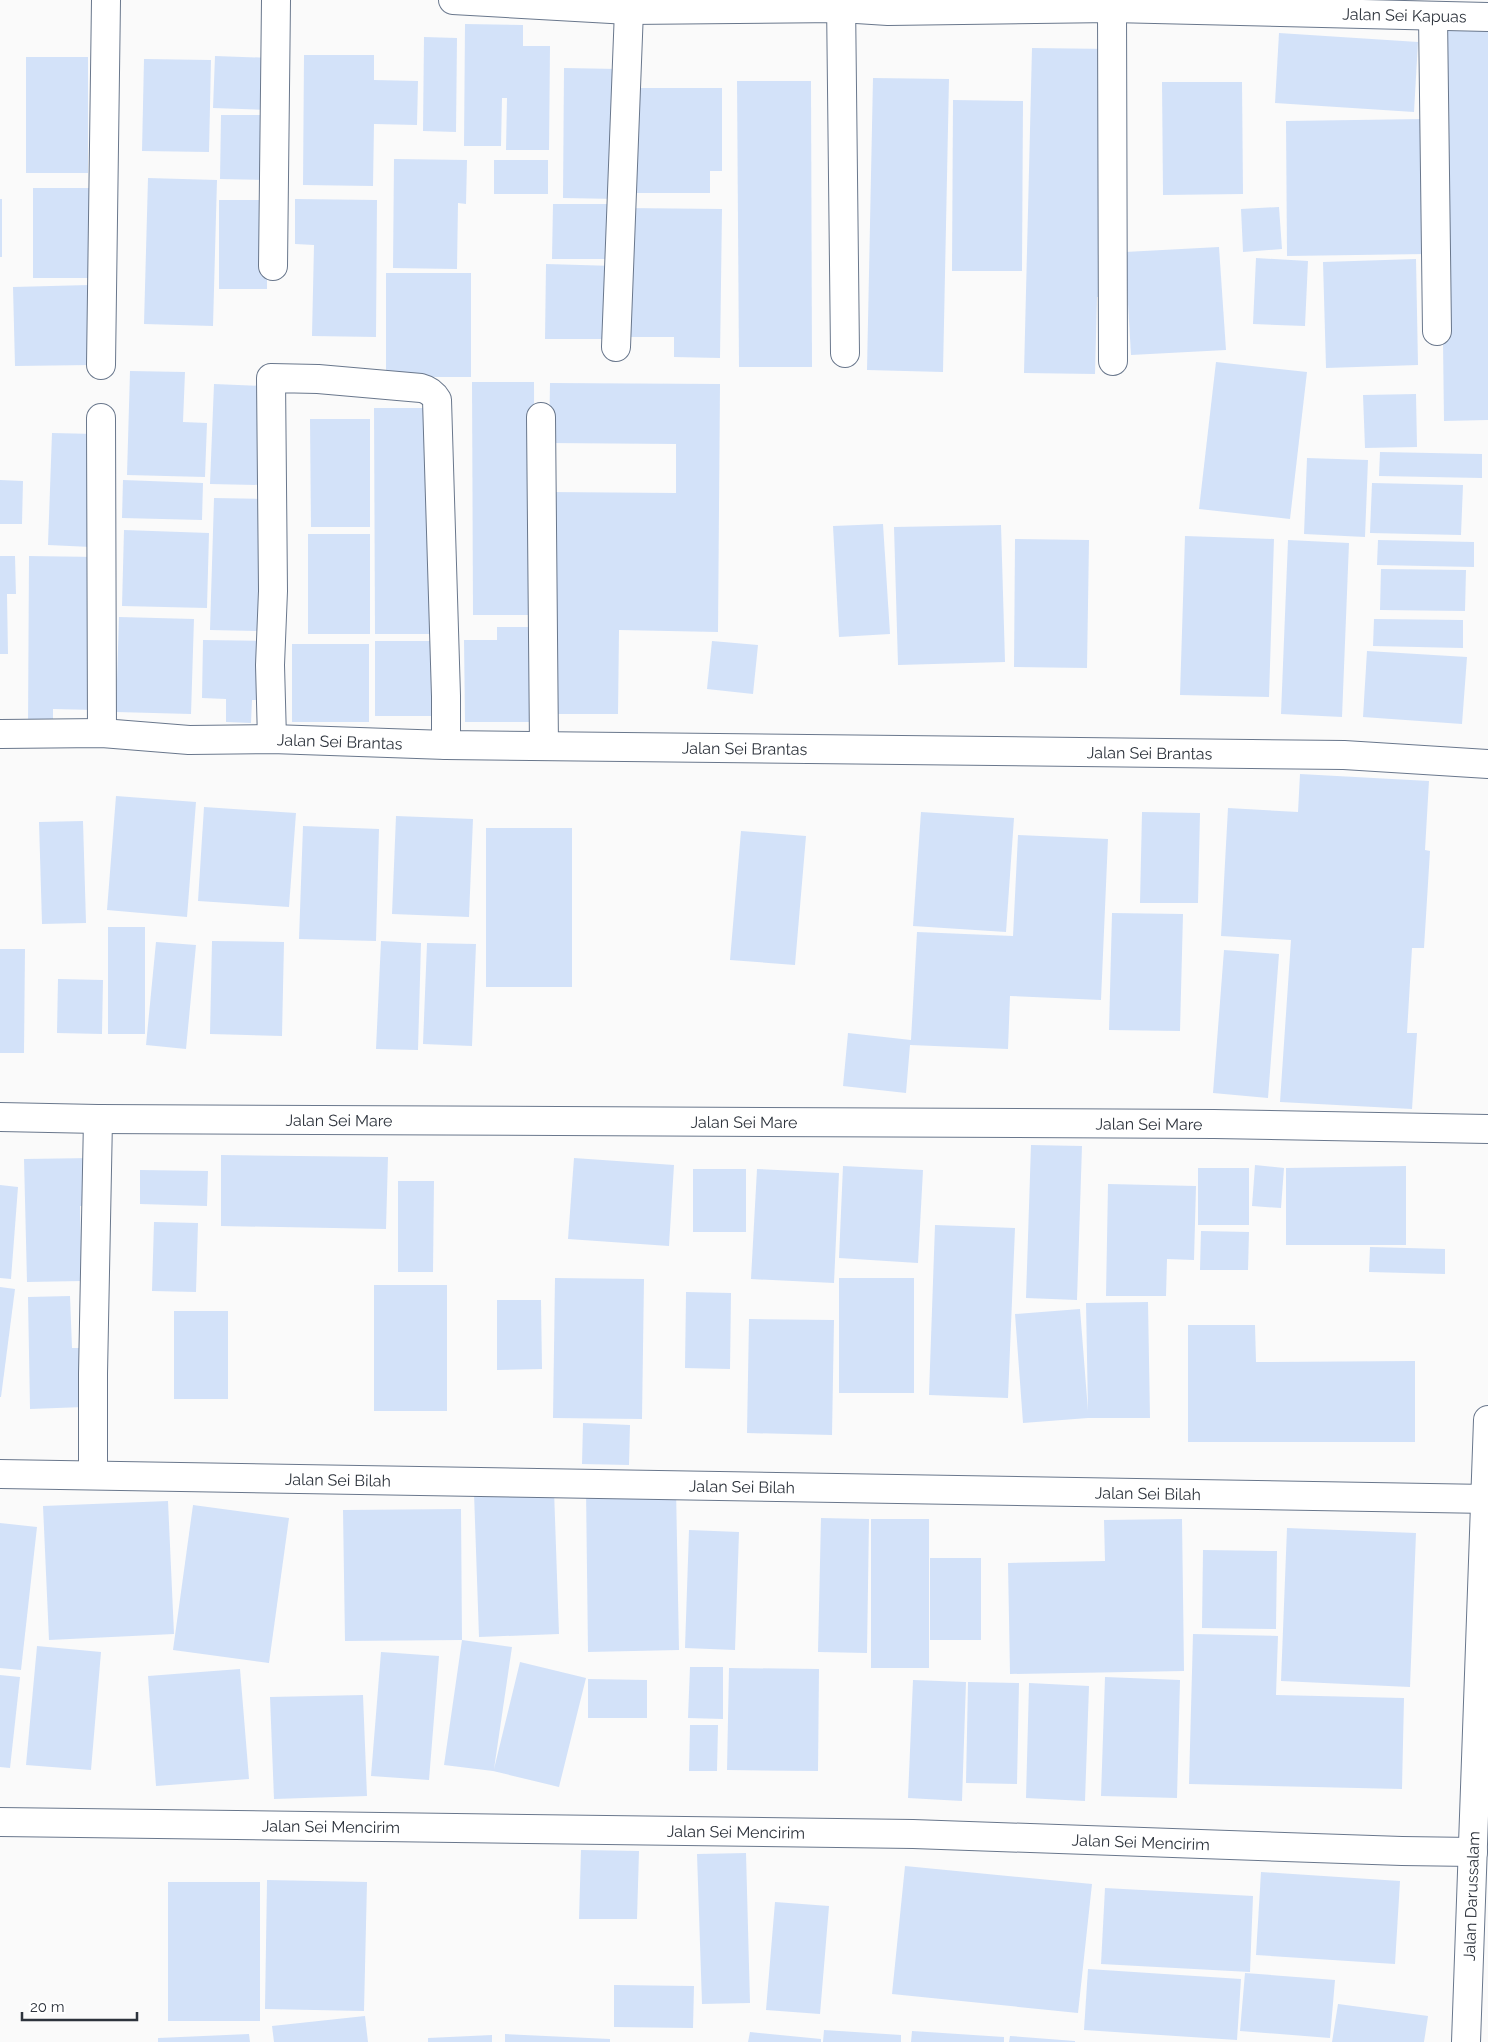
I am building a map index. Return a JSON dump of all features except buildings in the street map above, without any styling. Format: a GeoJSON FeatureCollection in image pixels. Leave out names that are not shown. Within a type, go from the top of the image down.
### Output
{"type":"FeatureCollection","features":[{"type":"Feature","properties":{"kind":"street"},"geometry":{"type":"LineString","coordinates":[[102,365],[106,0]]}},
{"type":"Feature","properties":{"kind":"street"},"geometry":{"type":"LineString","coordinates":[[273,266],[276,0]]}},
{"type":"Feature","properties":{"kind":"street","name":"Jalan Sei Kapuas"},"geometry":{"type":"LineString","coordinates":[[453,0],[629,10],[841,4],[888,11],[1112,8],[1488,17]]}},
{"type":"Feature","properties":{"kind":"street"},"geometry":{"type":"LineString","coordinates":[[841,4],[844,353]]}},
{"type":"Feature","properties":{"kind":"street"},"geometry":{"type":"LineString","coordinates":[[1112,8],[1113,361]]}},
{"type":"Feature","properties":{"kind":"street"},"geometry":{"type":"LineString","coordinates":[[616,347],[629,10]]}},
{"type":"Feature","properties":{"kind":"street"},"geometry":{"type":"LineString","coordinates":[[1433,16],[1437,331]]}},
{"type":"Feature","properties":{"kind":"street"},"geometry":{"type":"LineString","coordinates":[[272,739],[270,665],[273,582],[271,378],[318,379],[428,389],[437,400],[446,745]]}},
{"type":"Feature","properties":{"kind":"street"},"geometry":{"type":"LineString","coordinates":[[541,417],[544,746]]}},
{"type":"Feature","properties":{"kind":"street"},"geometry":{"type":"LineString","coordinates":[[102,418],[102,733]]}},
{"type":"Feature","properties":{"kind":"street","name":"Jalan Sei Brantas"},"geometry":{"type":"LineString","coordinates":[[0,734],[102,733],[189,740],[272,739],[446,745],[1344,755],[1488,764]]}},
{"type":"Feature","properties":{"kind":"street","name":"Jalan Sei Mare"},"geometry":{"type":"LineString","coordinates":[[0,1116],[98,1120],[1214,1124],[1488,1129]]}},
{"type":"Feature","properties":{"kind":"street"},"geometry":{"type":"LineString","coordinates":[[93,1475],[93,1364],[98,1120]]}},
{"type":"Feature","properties":{"kind":"street","name":"Jalan Darussalam"},"geometry":{"type":"LineString","coordinates":[[1466,2042],[1478,1839],[1488,1420]]}},
{"type":"Feature","properties":{"kind":"street","name":"Jalan Sei Bilah"},"geometry":{"type":"LineString","coordinates":[[0,1474],[1486,1499]]}},
{"type":"Feature","properties":{"kind":"street","name":"Jalan Sei Mencirim"},"geometry":{"type":"LineString","coordinates":[[0,1822],[913,1834],[1402,1851],[1478,1839]]}}]}
